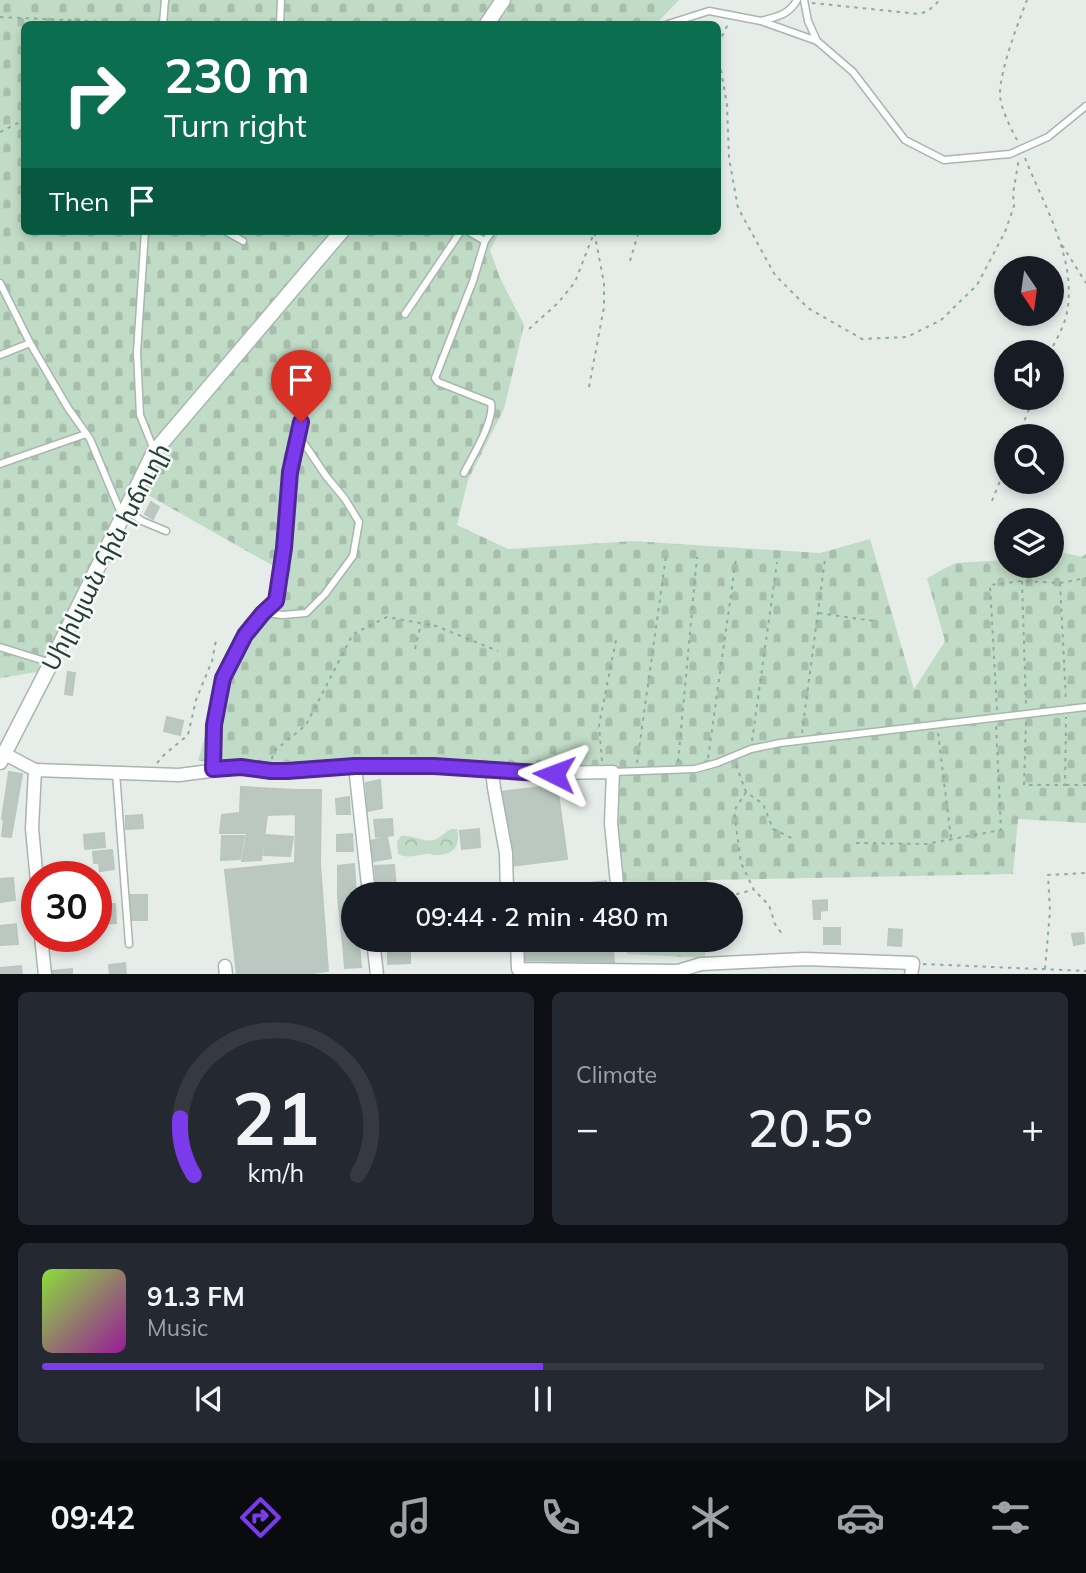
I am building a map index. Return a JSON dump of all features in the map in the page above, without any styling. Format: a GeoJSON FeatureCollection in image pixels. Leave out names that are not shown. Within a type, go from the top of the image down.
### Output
{"type":"FeatureCollection","features":[{"type":"Feature","properties":{"kind":"street"},"geometry":{"type":"LineString","coordinates":[[489,21],[503,0]]}},
{"type":"Feature","properties":{"kind":"street","name":"Սիլիկյան հին խճուղի"},"geometry":{"type":"LineString","coordinates":[[2,758],[154,452],[339,235]]}},
{"type":"Feature","properties":{"kind":"street"},"geometry":{"type":"LineString","coordinates":[[0,738],[2,758],[35,770],[179,775],[241,767],[271,771],[355,766],[460,767],[554,774],[608,772],[617,882]]}},
{"type":"Feature","properties":{"kind":"street"},"geometry":{"type":"LineString","coordinates":[[355,766],[368,882]]}},
{"type":"Feature","properties":{"kind":"street"},"geometry":{"type":"LineString","coordinates":[[35,770],[32,828],[35,861]]}},
{"type":"Feature","properties":{"kind":"street"},"geometry":{"type":"LineString","coordinates":[[492,770],[506,853],[507,882]]}},
{"type":"Feature","properties":{"kind":"street"},"geometry":{"type":"LineString","coordinates":[[43,952],[45,974]]}},
{"type":"Feature","properties":{"kind":"street"},"geometry":{"type":"LineString","coordinates":[[374,952],[377,974]]}},
{"type":"Feature","properties":{"kind":"street"},"geometry":{"type":"LineString","coordinates":[[518,952],[519,972],[678,971],[805,959],[912,969]]}},
{"type":"Feature","properties":{"kind":"lane"},"geometry":{"type":"LineString","coordinates":[[163,21],[165,0]]}},
{"type":"Feature","properties":{"kind":"lane"},"geometry":{"type":"LineString","coordinates":[[280,21],[281,0]]}},
{"type":"Feature","properties":{"kind":"lane"},"geometry":{"type":"LineString","coordinates":[[761,20],[782,16],[801,1],[817,41]]}},
{"type":"Feature","properties":{"kind":"lane"},"geometry":{"type":"LineString","coordinates":[[677,21],[709,11],[761,20],[817,41],[853,72],[905,140],[944,160],[1010,154],[1048,136],[1086,106]]}},
{"type":"Feature","properties":{"kind":"lane"},"geometry":{"type":"LineString","coordinates":[[145,235],[137,352],[140,415],[154,452]]}},
{"type":"Feature","properties":{"kind":"lane"},"geometry":{"type":"LineString","coordinates":[[232,235],[243,241]]}},
{"type":"Feature","properties":{"kind":"lane"},"geometry":{"type":"LineString","coordinates":[[405,314],[458,235]]}},
{"type":"Feature","properties":{"kind":"lane"},"geometry":{"type":"LineString","coordinates":[[474,235],[485,241]]}},
{"type":"Feature","properties":{"kind":"lane"},"geometry":{"type":"LineString","coordinates":[[464,473],[493,410],[491,403],[438,382],[435,378],[489,235]]}},
{"type":"Feature","properties":{"kind":"lane"},"geometry":{"type":"LineString","coordinates":[[0,283],[30,343],[86,434],[125,514],[166,531]]}},
{"type":"Feature","properties":{"kind":"lane"},"geometry":{"type":"LineString","coordinates":[[0,355],[30,343]]}},
{"type":"Feature","properties":{"kind":"lane"},"geometry":{"type":"LineString","coordinates":[[213,769],[214,725],[223,678],[245,635],[276,601],[284,548],[290,472],[303,407]]}},
{"type":"Feature","properties":{"kind":"lane"},"geometry":{"type":"LineString","coordinates":[[0,464],[86,434]]}},
{"type":"Feature","properties":{"kind":"lane"},"geometry":{"type":"LineString","coordinates":[[263,613],[306,613],[325,594],[352,556],[357,533],[359,522],[299,436]]}},
{"type":"Feature","properties":{"kind":"lane"},"geometry":{"type":"LineString","coordinates":[[0,647],[51,663]]}},
{"type":"Feature","properties":{"kind":"lane"},"geometry":{"type":"LineString","coordinates":[[608,772],[695,769],[751,749],[801,741],[1086,707]]}},
{"type":"Feature","properties":{"kind":"lane"},"geometry":{"type":"LineString","coordinates":[[116,773],[129,944]]}},
{"type":"Feature","properties":{"kind":"path"},"geometry":{"type":"LineString","coordinates":[[801,1],[919,14],[928,12],[940,0]]}},
{"type":"Feature","properties":{"kind":"path"},"geometry":{"type":"LineString","coordinates":[[1027,0],[1004,73],[1000,96],[1010,126],[1063,249],[1068,276],[1067,313],[1055,340]]}},
{"type":"Feature","properties":{"kind":"path"},"geometry":{"type":"LineString","coordinates":[[721,38],[733,15]]}},
{"type":"Feature","properties":{"kind":"path"},"geometry":{"type":"LineString","coordinates":[[0,17],[93,21]]}},
{"type":"Feature","properties":{"kind":"path"},"geometry":{"type":"LineString","coordinates":[[721,70],[727,105],[729,158],[738,208],[775,275],[808,308],[863,339],[907,337],[941,320],[976,285],[1005,232],[1014,206],[1013,194],[1021,149]]}},
{"type":"Feature","properties":{"kind":"path"},"geometry":{"type":"LineString","coordinates":[[0,132],[21,122]]}},
{"type":"Feature","properties":{"kind":"path"},"geometry":{"type":"LineString","coordinates":[[529,329],[558,303],[575,282],[593,235]]}},
{"type":"Feature","properties":{"kind":"path"},"geometry":{"type":"LineString","coordinates":[[589,387],[604,307],[604,283],[595,235]]}},
{"type":"Feature","properties":{"kind":"path"},"geometry":{"type":"LineString","coordinates":[[630,261],[638,235]]}},
{"type":"Feature","properties":{"kind":"path"},"geometry":{"type":"LineString","coordinates":[[1058,238],[1086,283]]}},
{"type":"Feature","properties":{"kind":"path"},"geometry":{"type":"LineString","coordinates":[[992,501],[995,494]]}},
{"type":"Feature","properties":{"kind":"path"},"geometry":{"type":"LineString","coordinates":[[636,771],[666,556]]}},
{"type":"Feature","properties":{"kind":"path"},"geometry":{"type":"LineString","coordinates":[[678,770],[697,556]]}},
{"type":"Feature","properties":{"kind":"path"},"geometry":{"type":"LineString","coordinates":[[707,766],[736,559]]}},
{"type":"Feature","properties":{"kind":"path"},"geometry":{"type":"LineString","coordinates":[[801,741],[825,559]]}},
{"type":"Feature","properties":{"kind":"path"},"geometry":{"type":"LineString","coordinates":[[751,749],[777,562]]}},
{"type":"Feature","properties":{"kind":"path"},"geometry":{"type":"LineString","coordinates":[[856,843],[926,844],[1000,830],[990,584],[1022,580],[1059,583],[1086,578]]}},
{"type":"Feature","properties":{"kind":"path"},"geometry":{"type":"LineString","coordinates":[[1022,580],[1026,714],[1024,785],[1086,785]]}},
{"type":"Feature","properties":{"kind":"path"},"geometry":{"type":"LineString","coordinates":[[1059,583],[1066,709],[1065,785]]}},
{"type":"Feature","properties":{"kind":"path"},"geometry":{"type":"LineString","coordinates":[[818,613],[874,621]]}},
{"type":"Feature","properties":{"kind":"path"},"geometry":{"type":"LineString","coordinates":[[271,771],[273,752],[306,725],[353,634],[387,617],[436,626],[498,651]]}},
{"type":"Feature","properties":{"kind":"path"},"geometry":{"type":"LineString","coordinates":[[415,649],[421,623]]}},
{"type":"Feature","properties":{"kind":"path"},"geometry":{"type":"LineString","coordinates":[[150,772],[164,754],[188,735],[196,700],[212,661],[216,640]]}},
{"type":"Feature","properties":{"kind":"path"},"geometry":{"type":"LineString","coordinates":[[608,772],[599,725],[616,640]]}},
{"type":"Feature","properties":{"kind":"path"},"geometry":{"type":"LineString","coordinates":[[937,726],[951,838]]}},
{"type":"Feature","properties":{"kind":"path"},"geometry":{"type":"LineString","coordinates":[[734,757],[746,792],[763,804],[773,830],[796,840]]}},
{"type":"Feature","properties":{"kind":"path"},"geometry":{"type":"LineString","coordinates":[[746,792],[734,811],[741,863],[754,890],[769,905],[775,924],[782,934]]}},
{"type":"Feature","properties":{"kind":"path"},"geometry":{"type":"LineString","coordinates":[[1045,970],[1050,911],[1048,875],[1086,873]]}},
{"type":"Feature","properties":{"kind":"path"},"geometry":{"type":"LineString","coordinates":[[743,893],[754,890]]}},
{"type":"Feature","properties":{"kind":"path"},"geometry":{"type":"LineString","coordinates":[[912,969],[1086,971]]}},
{"type":"Feature","properties":{"kind":"green space"},"geometry":{"type":"Polygon","coordinates":[[[0,0],[679,0],[659,21],[21,21],[21,235],[498,235],[490,250],[500,278],[524,325],[504,409],[468,480],[457,525],[508,549],[633,541],[820,553],[870,539],[914,689],[945,641],[927,578],[955,563],[994,561],[994,578],[1064,578],[1064,553],[1082,557],[1086,554],[1086,823],[1018,819],[1013,874],[620,882],[615,846],[617,777],[485,774],[313,762],[198,761],[231,647],[284,572],[148,495],[128,487],[37,672],[0,678],[0,0]]]}},
{"type":"Feature","properties":{"kind":"green space"},"geometry":{"type":"Polygon","coordinates":[[[451,829],[457,829],[458,840],[455,848],[448,853],[408,856],[398,854],[397,842],[401,836],[432,840],[451,829]]]}},
{"type":"Feature","properties":{"kind":"green space"},"geometry":{"type":"Polygon","coordinates":[[[627,952],[705,952],[705,958],[627,952]]]}},
{"type":"Feature","properties":{"kind":"building"},"geometry":{"type":"Polygon","coordinates":[[[151,502],[159,507],[153,519],[145,514],[151,502]]]}},
{"type":"Feature","properties":{"kind":"building"},"geometry":{"type":"Polygon","coordinates":[[[68,672],[75,673],[72,695],[65,694],[68,672]]]}},
{"type":"Feature","properties":{"kind":"building"},"geometry":{"type":"Polygon","coordinates":[[[167,717],[183,721],[180,735],[164,731],[167,717]]]}},
{"type":"Feature","properties":{"kind":"building"},"geometry":{"type":"Polygon","coordinates":[[[9,772],[22,774],[11,837],[2,836],[9,772]]]}},
{"type":"Feature","properties":{"kind":"building"},"geometry":{"type":"Polygon","coordinates":[[[380,780],[382,808],[368,811],[366,783],[380,780]]]}},
{"type":"Feature","properties":{"kind":"building"},"geometry":{"type":"Polygon","coordinates":[[[557,785],[567,859],[511,866],[501,792],[557,785]]]}},
{"type":"Feature","properties":{"kind":"building"},"geometry":{"type":"Polygon","coordinates":[[[241,787],[321,790],[320,864],[328,971],[305,974],[237,974],[225,870],[295,863],[296,814],[267,815],[261,860],[242,861],[247,833],[220,833],[222,815],[240,813],[241,787]]]}},
{"type":"Feature","properties":{"kind":"building"},"geometry":{"type":"Polygon","coordinates":[[[349,797],[350,814],[337,814],[336,799],[349,797]]]}},
{"type":"Feature","properties":{"kind":"building"},"geometry":{"type":"Polygon","coordinates":[[[142,815],[143,828],[126,829],[126,816],[142,815]]]}},
{"type":"Feature","properties":{"kind":"building"},"geometry":{"type":"Polygon","coordinates":[[[392,819],[393,835],[376,837],[374,820],[392,819]]]}},
{"type":"Feature","properties":{"kind":"building"},"geometry":{"type":"Polygon","coordinates":[[[479,829],[480,847],[462,849],[460,831],[479,829]]]}},
{"type":"Feature","properties":{"kind":"building"},"geometry":{"type":"Polygon","coordinates":[[[104,833],[105,847],[85,849],[84,835],[104,833]]]}},
{"type":"Feature","properties":{"kind":"building"},"geometry":{"type":"Polygon","coordinates":[[[352,834],[353,851],[337,851],[337,835],[352,834]]]}},
{"type":"Feature","properties":{"kind":"building"},"geometry":{"type":"Polygon","coordinates":[[[266,835],[293,837],[290,856],[264,855],[266,835]]]}},
{"type":"Feature","properties":{"kind":"building"},"geometry":{"type":"Polygon","coordinates":[[[222,836],[244,836],[240,859],[221,860],[222,836]]]}},
{"type":"Feature","properties":{"kind":"building"},"geometry":{"type":"Polygon","coordinates":[[[387,837],[391,858],[374,861],[370,841],[387,837]]]}},
{"type":"Feature","properties":{"kind":"building"},"geometry":{"type":"Polygon","coordinates":[[[112,850],[114,869],[112,861],[94,861],[93,852],[112,850]]]}},
{"type":"Feature","properties":{"kind":"building"},"geometry":{"type":"Polygon","coordinates":[[[354,864],[355,882],[341,882],[341,896],[338,897],[338,866],[354,864]]]}},
{"type":"Feature","properties":{"kind":"building"},"geometry":{"type":"Polygon","coordinates":[[[394,865],[395,882],[376,882],[375,866],[394,865]]]}},
{"type":"Feature","properties":{"kind":"building"},"geometry":{"type":"Polygon","coordinates":[[[13,878],[15,900],[0,902],[0,879],[13,878]]]}},
{"type":"Feature","properties":{"kind":"building"},"geometry":{"type":"Polygon","coordinates":[[[127,895],[147,895],[147,920],[127,920],[127,895]]]}},
{"type":"Feature","properties":{"kind":"building"},"geometry":{"type":"Polygon","coordinates":[[[338,897],[341,897],[341,926],[338,897]]]}},
{"type":"Feature","properties":{"kind":"building"},"geometry":{"type":"Polygon","coordinates":[[[827,900],[827,910],[820,911],[820,919],[814,919],[813,901],[827,900]]]}},
{"type":"Feature","properties":{"kind":"building"},"geometry":{"type":"Polygon","coordinates":[[[112,904],[115,904],[116,923],[112,923],[112,904]]]}},
{"type":"Feature","properties":{"kind":"building"},"geometry":{"type":"Polygon","coordinates":[[[16,924],[18,944],[0,945],[0,926],[16,924]]]}},
{"type":"Feature","properties":{"kind":"building"},"geometry":{"type":"Polygon","coordinates":[[[824,928],[840,928],[840,944],[824,944],[824,928]]]}},
{"type":"Feature","properties":{"kind":"building"},"geometry":{"type":"Polygon","coordinates":[[[889,929],[902,930],[901,946],[888,945],[889,929]]]}},
{"type":"Feature","properties":{"kind":"building"},"geometry":{"type":"Polygon","coordinates":[[[1083,933],[1084,943],[1074,945],[1072,934],[1083,933]]]}},
{"type":"Feature","properties":{"kind":"building"},"geometry":{"type":"Polygon","coordinates":[[[344,952],[360,952],[361,967],[345,968],[344,952]]]}},
{"type":"Feature","properties":{"kind":"building"},"geometry":{"type":"Polygon","coordinates":[[[388,952],[410,952],[410,963],[388,964],[388,952]]]}},
{"type":"Feature","properties":{"kind":"building"},"geometry":{"type":"Polygon","coordinates":[[[525,952],[613,952],[614,962],[526,960],[525,952]]]}},
{"type":"Feature","properties":{"kind":"building"},"geometry":{"type":"Polygon","coordinates":[[[125,963],[126,974],[110,974],[109,965],[125,963]]]}},
{"type":"Feature","properties":{"kind":"building"},"geometry":{"type":"Polygon","coordinates":[[[21,966],[22,974],[0,974],[0,968],[21,966]]]}},
{"type":"Feature","properties":{"kind":"building"},"geometry":{"type":"Polygon","coordinates":[[[72,969],[72,974],[52,974],[52,971],[72,969]]]}},
{"type":"Feature","properties":{"kind":"route"},"geometry":{"type":"LineString","coordinates":[[301,422],[290,472],[284,548],[276,601],[245,635],[223,678],[214,725],[213,769],[241,767],[287,771],[321,767],[434,766],[554,774]]}}]}
